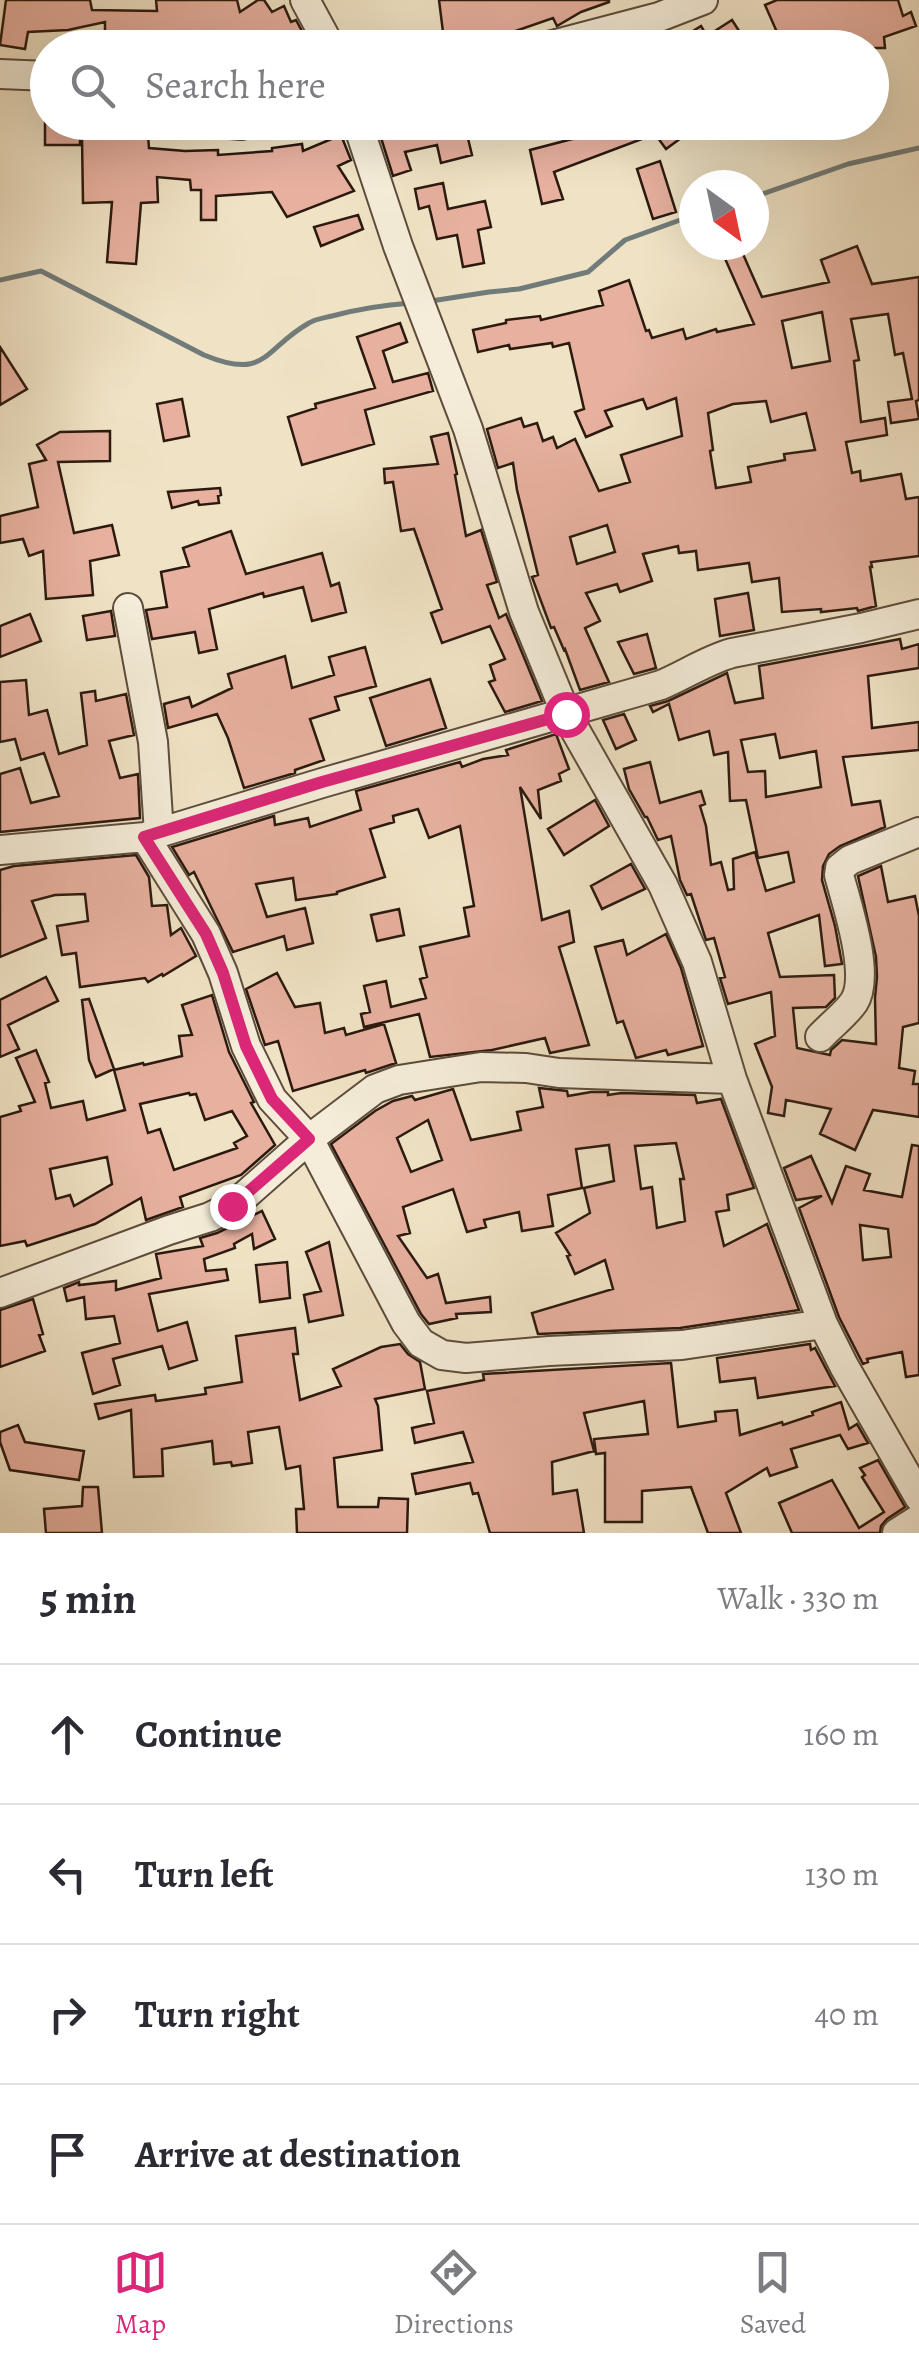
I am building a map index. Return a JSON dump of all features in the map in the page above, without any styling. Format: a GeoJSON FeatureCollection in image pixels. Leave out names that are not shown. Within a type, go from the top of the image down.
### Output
{"type":"FeatureCollection","features":[{"type":"Feature","properties":{"kind":"street"},"geometry":{"type":"LineString","coordinates":[[305,0],[321,30]]}},
{"type":"Feature","properties":{"kind":"street"},"geometry":{"type":"LineString","coordinates":[[609,30],[704,0]]}},
{"type":"Feature","properties":{"kind":"street"},"geometry":{"type":"LineString","coordinates":[[0,74],[30,75]]}},
{"type":"Feature","properties":{"kind":"street"},"geometry":{"type":"LineString","coordinates":[[363,140],[398,246],[468,429],[524,612],[566,714],[663,885],[697,962],[732,1080],[824,1324],[919,1497]]}},
{"type":"Feature","properties":{"kind":"street"},"geometry":{"type":"LineString","coordinates":[[128,608],[153,742],[152,835],[206,934],[246,1046],[272,1099],[309,1139],[421,1344],[442,1355],[466,1358],[550,1350],[682,1346],[824,1324]]}},
{"type":"Feature","properties":{"kind":"street"},"geometry":{"type":"LineString","coordinates":[[0,850],[152,835],[661,685],[714,658],[919,614]]}},
{"type":"Feature","properties":{"kind":"street"},"geometry":{"type":"LineString","coordinates":[[820,1038],[854,1003],[860,987],[857,941],[840,868],[850,860],[919,832]]}},
{"type":"Feature","properties":{"kind":"street"},"geometry":{"type":"LineString","coordinates":[[0,1294],[221,1212],[374,1089],[399,1080],[481,1067],[732,1080]]}},
{"type":"Feature","properties":{"kind":"street"},"geometry":{"type":"LineString","coordinates":[[897,1533],[919,1519]]}},
{"type":"Feature","properties":{"kind":"building"},"geometry":{"type":"Polygon","coordinates":[[[6,0],[90,0],[92,10],[157,11],[156,0],[237,0],[240,12],[264,0],[272,12],[284,6],[291,22],[296,20],[301,30],[105,30],[105,22],[68,30],[30,30],[25,49],[0,45],[6,0]]]}},
{"type":"Feature","properties":{"kind":"building"},"geometry":{"type":"Polygon","coordinates":[[[439,0],[609,0],[557,26],[553,18],[518,30],[443,30],[439,0]]]}},
{"type":"Feature","properties":{"kind":"building"},"geometry":{"type":"Polygon","coordinates":[[[777,0],[898,0],[903,16],[911,12],[916,26],[889,35],[889,30],[776,30],[765,5],[777,0]]]}},
{"type":"Feature","properties":{"kind":"building"},"geometry":{"type":"Polygon","coordinates":[[[732,20],[738,30],[716,30],[732,20]]]}},
{"type":"Feature","properties":{"kind":"building"},"geometry":{"type":"Polygon","coordinates":[[[45,140],[80,140],[80,145],[45,145],[45,140]]]}},
{"type":"Feature","properties":{"kind":"building"},"geometry":{"type":"Polygon","coordinates":[[[82,140],[148,140],[149,148],[218,150],[218,155],[272,151],[302,144],[303,151],[329,140],[343,140],[351,160],[338,166],[354,191],[287,217],[272,192],[216,196],[216,220],[201,220],[201,190],[191,190],[190,180],[157,177],[158,202],[141,203],[136,264],[107,262],[112,202],[83,203],[82,140]]]}},
{"type":"Feature","properties":{"kind":"building"},"geometry":{"type":"Polygon","coordinates":[[[382,140],[468,140],[472,155],[441,163],[437,145],[405,152],[411,170],[393,176],[382,140]]]}},
{"type":"Feature","properties":{"kind":"building"},"geometry":{"type":"Polygon","coordinates":[[[568,140],[639,140],[554,172],[563,199],[542,204],[530,150],[568,140]]]}},
{"type":"Feature","properties":{"kind":"building"},"geometry":{"type":"Polygon","coordinates":[[[659,140],[678,140],[666,149],[659,140]]]}},
{"type":"Feature","properties":{"kind":"building"},"geometry":{"type":"Polygon","coordinates":[[[660,161],[676,212],[653,219],[637,169],[660,161]]]}},
{"type":"Feature","properties":{"kind":"building"},"geometry":{"type":"Polygon","coordinates":[[[443,183],[448,209],[485,201],[491,227],[478,230],[484,263],[463,267],[457,235],[437,239],[429,206],[419,209],[415,189],[443,183]]]}},
{"type":"Feature","properties":{"kind":"building"},"geometry":{"type":"Polygon","coordinates":[[[358,215],[363,229],[321,246],[314,227],[358,215]]]}},
{"type":"Feature","properties":{"kind":"building"},"geometry":{"type":"Polygon","coordinates":[[[857,246],[872,284],[919,277],[919,419],[891,423],[888,402],[912,399],[903,353],[895,355],[888,314],[851,319],[859,360],[854,361],[861,422],[885,418],[887,435],[846,442],[852,473],[860,471],[861,481],[901,474],[906,499],[919,497],[919,556],[871,562],[876,606],[858,611],[857,608],[782,612],[779,578],[752,582],[749,563],[698,570],[696,551],[679,553],[678,546],[643,554],[652,581],[620,592],[617,584],[586,593],[600,621],[585,628],[609,682],[580,690],[532,577],[538,575],[513,463],[498,468],[487,429],[521,418],[524,427],[537,423],[543,441],[553,437],[557,448],[575,439],[599,491],[630,482],[621,455],[682,436],[676,398],[647,409],[643,399],[605,411],[612,426],[586,437],[575,412],[584,409],[569,343],[510,349],[509,345],[478,352],[473,330],[506,320],[540,316],[541,320],[603,305],[599,291],[629,280],[652,338],[683,329],[686,339],[716,329],[717,332],[754,324],[726,260],[746,260],[762,297],[829,282],[821,260],[857,246]],[[822,312],[782,321],[792,368],[830,361],[822,312]],[[766,401],[733,404],[708,413],[716,488],[751,482],[748,467],[785,460],[784,454],[815,450],[806,413],[771,422],[766,401]],[[607,525],[570,537],[577,564],[615,552],[607,525]]]}},
{"type":"Feature","properties":{"kind":"building"},"geometry":{"type":"Polygon","coordinates":[[[400,323],[407,342],[383,351],[393,382],[428,373],[433,391],[365,410],[374,444],[302,465],[288,417],[316,408],[315,404],[375,388],[357,337],[400,323]]]}},
{"type":"Feature","properties":{"kind":"building"},"geometry":{"type":"Polygon","coordinates":[[[0,347],[27,389],[0,405],[0,347]]]}},
{"type":"Feature","properties":{"kind":"building"},"geometry":{"type":"Polygon","coordinates":[[[182,399],[189,436],[164,441],[157,404],[182,399]]]}},
{"type":"Feature","properties":{"kind":"building"},"geometry":{"type":"Polygon","coordinates":[[[110,431],[110,461],[58,462],[74,533],[112,525],[119,555],[90,561],[93,595],[46,599],[43,551],[29,556],[23,539],[0,543],[0,516],[38,507],[29,464],[46,460],[37,445],[60,432],[110,431]]]}},
{"type":"Feature","properties":{"kind":"building"},"geometry":{"type":"Polygon","coordinates":[[[448,433],[466,536],[481,530],[497,582],[487,585],[499,618],[506,614],[542,701],[505,712],[489,682],[495,680],[490,665],[505,659],[490,626],[442,643],[431,613],[442,609],[414,529],[401,531],[393,482],[385,483],[384,469],[438,464],[431,437],[448,433]]]}},
{"type":"Feature","properties":{"kind":"building"},"geometry":{"type":"Polygon","coordinates":[[[220,488],[219,503],[199,505],[198,501],[172,508],[168,492],[220,488]]]}},
{"type":"Feature","properties":{"kind":"building"},"geometry":{"type":"Polygon","coordinates":[[[231,531],[246,574],[322,553],[331,586],[339,583],[346,612],[312,621],[303,587],[264,597],[263,593],[209,609],[217,649],[199,653],[195,632],[152,639],[146,610],[167,607],[161,572],[189,566],[183,548],[231,531]]]}},
{"type":"Feature","properties":{"kind":"building"},"geometry":{"type":"Polygon","coordinates":[[[748,593],[754,630],[720,636],[715,599],[748,593]]]}},
{"type":"Feature","properties":{"kind":"building"},"geometry":{"type":"Polygon","coordinates":[[[111,611],[115,636],[87,640],[83,616],[111,611]]]}},
{"type":"Feature","properties":{"kind":"building"},"geometry":{"type":"Polygon","coordinates":[[[30,614],[41,641],[0,657],[0,626],[30,614]]]}},
{"type":"Feature","properties":{"kind":"building"},"geometry":{"type":"Polygon","coordinates":[[[647,634],[656,668],[634,674],[618,642],[647,634]]]}},
{"type":"Feature","properties":{"kind":"building"},"geometry":{"type":"Polygon","coordinates":[[[900,639],[902,649],[919,644],[919,668],[868,676],[872,728],[919,722],[919,750],[843,757],[852,805],[880,801],[885,827],[840,846],[829,854],[823,866],[822,880],[842,964],[825,966],[819,915],[768,933],[780,977],[834,975],[835,998],[826,1007],[793,1008],[797,1048],[830,1055],[842,1040],[876,1044],[876,957],[858,876],[881,866],[888,902],[915,896],[919,916],[919,1023],[903,1027],[899,1068],[915,1071],[913,1084],[919,1084],[919,1117],[873,1110],[855,1150],[820,1134],[831,1109],[786,1100],[784,1116],[768,1113],[772,1087],[755,1044],[775,1036],[771,992],[728,1004],[714,938],[706,940],[691,894],[687,895],[680,880],[671,836],[658,840],[629,789],[624,769],[650,762],[660,803],[701,791],[711,865],[721,862],[728,890],[734,889],[733,859],[755,852],[766,891],[794,882],[788,852],[758,858],[746,800],[730,801],[728,752],[714,755],[709,731],[679,740],[669,704],[653,712],[650,706],[727,673],[735,703],[763,698],[759,666],[900,639]],[[775,734],[741,740],[748,772],[765,771],[766,797],[821,787],[816,751],[780,758],[775,734]]]}},
{"type":"Feature","properties":{"kind":"building"},"geometry":{"type":"Polygon","coordinates":[[[365,647],[376,686],[335,697],[339,710],[310,719],[324,760],[295,773],[244,788],[217,714],[168,728],[164,704],[189,697],[192,707],[232,688],[228,674],[285,656],[292,688],[334,675],[329,657],[365,647]]]}},
{"type":"Feature","properties":{"kind":"building"},"geometry":{"type":"Polygon","coordinates":[[[430,679],[446,728],[386,746],[370,698],[430,679]]]}},
{"type":"Feature","properties":{"kind":"building"},"geometry":{"type":"Polygon","coordinates":[[[26,680],[29,715],[47,710],[59,754],[87,745],[81,693],[95,691],[96,701],[126,694],[134,735],[109,741],[120,778],[138,774],[140,818],[0,832],[0,774],[20,768],[31,803],[59,796],[44,753],[21,760],[15,739],[0,742],[0,682],[26,680]]]}},
{"type":"Feature","properties":{"kind":"building"},"geometry":{"type":"Polygon","coordinates":[[[624,714],[636,740],[616,749],[603,720],[624,714]]]}},
{"type":"Feature","properties":{"kind":"building"},"geometry":{"type":"Polygon","coordinates":[[[556,734],[569,769],[559,774],[561,781],[538,790],[541,819],[520,787],[542,920],[569,911],[574,942],[559,947],[589,1045],[550,1053],[545,1038],[492,1050],[430,1057],[419,1014],[364,1027],[361,1014],[370,1012],[364,986],[386,981],[391,1007],[426,998],[420,979],[427,977],[420,947],[469,936],[464,908],[474,906],[460,826],[429,838],[418,809],[393,816],[394,822],[370,829],[385,877],[337,894],[296,900],[293,878],[256,884],[267,917],[305,908],[313,943],[287,950],[284,936],[233,952],[194,872],[189,875],[172,847],[274,816],[275,825],[308,818],[310,827],[361,810],[356,791],[460,762],[462,767],[508,755],[506,750],[556,734]]]}},
{"type":"Feature","properties":{"kind":"building"},"geometry":{"type":"Polygon","coordinates":[[[595,800],[609,826],[564,855],[548,829],[595,800]]]}},
{"type":"Feature","properties":{"kind":"building"},"geometry":{"type":"Polygon","coordinates":[[[136,855],[149,877],[152,906],[167,905],[171,935],[181,928],[196,956],[148,982],[145,978],[80,987],[76,953],[62,955],[57,926],[88,921],[85,894],[32,901],[46,938],[0,957],[0,870],[136,855]]]}},
{"type":"Feature","properties":{"kind":"building"},"geometry":{"type":"Polygon","coordinates":[[[631,864],[645,889],[602,909],[591,886],[631,864]]]}},
{"type":"Feature","properties":{"kind":"building"},"geometry":{"type":"Polygon","coordinates":[[[399,909],[404,935],[377,941],[371,915],[399,909]]]}},
{"type":"Feature","properties":{"kind":"building"},"geometry":{"type":"Polygon","coordinates":[[[666,934],[681,968],[703,1046],[636,1058],[623,1021],[617,1023],[595,947],[623,940],[627,955],[666,934]]]}},
{"type":"Feature","properties":{"kind":"building"},"geometry":{"type":"Polygon","coordinates":[[[277,973],[295,1007],[320,1003],[325,1033],[344,1028],[346,1035],[384,1024],[396,1063],[293,1091],[278,1041],[265,1045],[246,989],[277,973]]]}},
{"type":"Feature","properties":{"kind":"building"},"geometry":{"type":"Polygon","coordinates":[[[46,977],[58,1001],[8,1025],[19,1049],[0,1057],[0,1000],[46,977]]]}},
{"type":"Feature","properties":{"kind":"building"},"geometry":{"type":"Polygon","coordinates":[[[212,995],[229,1052],[275,1145],[241,1175],[180,1197],[183,1207],[146,1220],[141,1198],[95,1224],[27,1246],[25,1241],[0,1246],[0,1117],[35,1102],[16,1058],[36,1050],[49,1082],[45,1083],[51,1108],[83,1101],[87,1120],[125,1110],[114,1070],[182,1056],[179,1036],[192,1035],[182,1005],[212,995]],[[196,1094],[140,1104],[148,1133],[160,1129],[174,1170],[237,1148],[234,1143],[247,1136],[232,1111],[205,1120],[196,1094]],[[107,1157],[50,1169],[56,1199],[70,1195],[74,1206],[112,1184],[107,1157]]]}},
{"type":"Feature","properties":{"kind":"building"},"geometry":{"type":"Polygon","coordinates":[[[89,999],[114,1069],[96,1077],[89,1060],[82,1000],[89,999]]]}},
{"type":"Feature","properties":{"kind":"building"},"geometry":{"type":"Polygon","coordinates":[[[539,1088],[567,1091],[568,1096],[608,1092],[695,1095],[697,1103],[721,1099],[754,1188],[727,1195],[729,1210],[716,1212],[724,1246],[767,1224],[799,1310],[680,1328],[538,1334],[532,1313],[613,1289],[605,1260],[575,1274],[567,1256],[570,1255],[556,1233],[590,1213],[584,1188],[614,1181],[609,1145],[576,1149],[582,1188],[548,1195],[553,1226],[522,1231],[519,1212],[484,1220],[486,1227],[467,1232],[453,1189],[403,1207],[410,1233],[398,1236],[427,1278],[438,1274],[446,1303],[490,1297],[491,1312],[456,1314],[457,1318],[429,1324],[331,1144],[375,1111],[412,1096],[415,1100],[453,1089],[471,1140],[521,1130],[517,1112],[543,1107],[539,1088]],[[428,1120],[397,1138],[411,1172],[442,1160],[428,1120]],[[676,1143],[635,1146],[641,1189],[652,1187],[657,1228],[685,1221],[680,1179],[684,1179],[676,1143]]]}},
{"type":"Feature","properties":{"kind":"building"},"geometry":{"type":"Polygon","coordinates":[[[912,1145],[919,1146],[919,1375],[906,1377],[902,1352],[867,1359],[863,1364],[839,1317],[799,1208],[822,1196],[796,1200],[784,1168],[811,1156],[832,1203],[846,1166],[870,1174],[864,1190],[902,1197],[912,1145]],[[860,1225],[863,1260],[891,1257],[888,1229],[860,1225]]]}},
{"type":"Feature","properties":{"kind":"building"},"geometry":{"type":"Polygon","coordinates":[[[262,1211],[275,1239],[254,1249],[252,1234],[234,1244],[235,1248],[204,1259],[206,1271],[226,1269],[228,1280],[149,1294],[158,1331],[187,1322],[197,1360],[169,1369],[162,1346],[113,1359],[120,1385],[93,1394],[82,1353],[120,1343],[114,1316],[86,1319],[84,1297],[67,1301],[64,1288],[79,1282],[116,1281],[116,1290],[161,1278],[156,1254],[203,1246],[200,1238],[262,1211]]]}},
{"type":"Feature","properties":{"kind":"building"},"geometry":{"type":"Polygon","coordinates":[[[329,1242],[343,1315],[309,1322],[304,1295],[321,1291],[306,1252],[329,1242]]]}},
{"type":"Feature","properties":{"kind":"building"},"geometry":{"type":"Polygon","coordinates":[[[287,1262],[290,1298],[260,1302],[256,1265],[287,1262]]]}},
{"type":"Feature","properties":{"kind":"building"},"geometry":{"type":"Polygon","coordinates":[[[33,1299],[45,1351],[0,1367],[0,1310],[33,1299]]]}},
{"type":"Feature","properties":{"kind":"building"},"geometry":{"type":"Polygon","coordinates":[[[295,1328],[298,1354],[293,1354],[300,1400],[341,1386],[333,1369],[381,1347],[400,1344],[420,1362],[425,1389],[375,1399],[382,1450],[334,1458],[338,1507],[378,1507],[379,1498],[408,1499],[407,1533],[297,1533],[296,1509],[304,1509],[300,1466],[286,1469],[279,1427],[248,1432],[252,1463],[214,1464],[212,1441],[162,1449],[163,1476],[134,1477],[131,1410],[99,1419],[95,1404],[155,1395],[156,1401],[206,1394],[205,1388],[242,1382],[236,1336],[295,1328]]]}},
{"type":"Feature","properties":{"kind":"building"},"geometry":{"type":"Polygon","coordinates":[[[810,1344],[835,1386],[758,1398],[755,1378],[720,1382],[717,1358],[810,1344]]]}},
{"type":"Feature","properties":{"kind":"building"},"geometry":{"type":"Polygon","coordinates":[[[671,1363],[678,1427],[716,1421],[715,1412],[737,1410],[740,1435],[782,1422],[783,1425],[841,1402],[849,1429],[857,1424],[868,1443],[848,1449],[840,1435],[791,1449],[797,1467],[770,1476],[767,1468],[726,1493],[741,1533],[708,1533],[691,1487],[642,1491],[642,1522],[605,1522],[605,1453],[596,1454],[594,1439],[648,1434],[644,1401],[584,1413],[594,1451],[552,1462],[553,1494],[577,1490],[584,1533],[490,1533],[478,1493],[473,1494],[470,1483],[416,1494],[412,1474],[473,1462],[463,1432],[415,1443],[412,1428],[434,1423],[427,1391],[484,1380],[483,1374],[671,1363]]]}},
{"type":"Feature","properties":{"kind":"building"},"geometry":{"type":"Polygon","coordinates":[[[18,1425],[25,1442],[84,1451],[79,1480],[10,1470],[0,1432],[18,1425]]]}},
{"type":"Feature","properties":{"kind":"building"},"geometry":{"type":"Polygon","coordinates":[[[878,1460],[905,1507],[887,1519],[880,1533],[792,1533],[779,1503],[832,1480],[859,1528],[884,1512],[860,1468],[878,1460]]]}},
{"type":"Feature","properties":{"kind":"building"},"geometry":{"type":"Polygon","coordinates":[[[83,1487],[98,1487],[102,1533],[46,1533],[44,1509],[82,1506],[83,1487]]]}},
{"type":"Feature","properties":{"kind":"waterway"},"geometry":{"type":"LineString","coordinates":[[769,192],[848,164],[919,148]]}},
{"type":"Feature","properties":{"kind":"waterway"},"geometry":{"type":"LineString","coordinates":[[431,301],[519,289],[588,272],[625,240],[679,220]]}},
{"type":"Feature","properties":{"kind":"waterway"},"geometry":{"type":"LineString","coordinates":[[0,280],[41,271],[204,355],[241,365],[263,358],[314,320],[411,303]]}},
{"type":"Feature","properties":{"kind":"route"},"geometry":{"type":"LineString","coordinates":[[232,1206],[309,1139],[272,1099],[246,1046],[206,934],[144,837],[566,714]]}}]}
